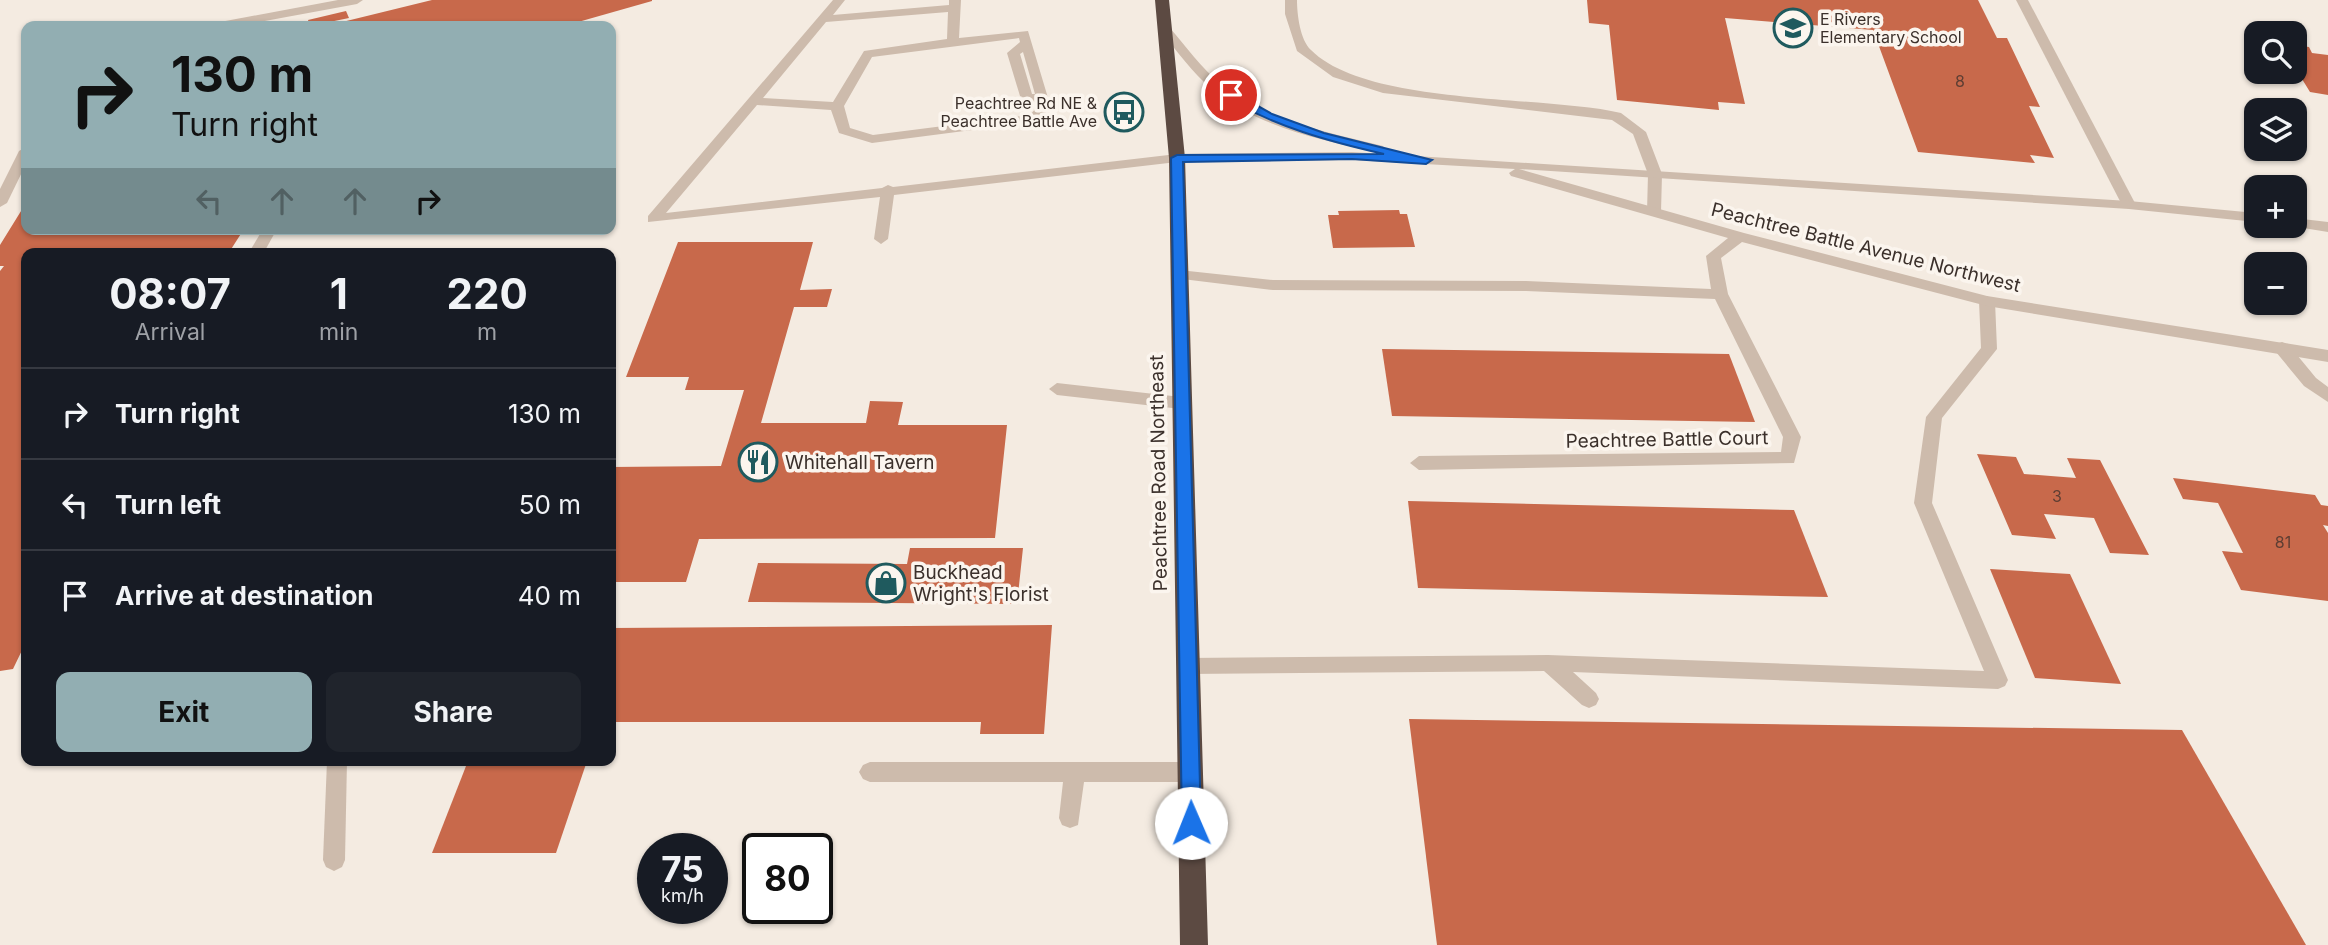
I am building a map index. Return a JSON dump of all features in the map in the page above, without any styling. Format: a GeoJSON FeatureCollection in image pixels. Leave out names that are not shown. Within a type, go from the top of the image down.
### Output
{"type":"FeatureCollection","features":[{"type":"Feature","properties":{"kind":"highway","name":"Peachtree Road Northeast"},"geometry":{"type":"LineString","coordinates":[[1162,0],[1177,158],[1194,945]]}},
{"type":"Feature","properties":{"kind":"street"},"geometry":{"type":"LineString","coordinates":[[246,21],[357,0]]}},
{"type":"Feature","properties":{"kind":"street"},"geometry":{"type":"LineString","coordinates":[[753,101],[839,0]]}},
{"type":"Feature","properties":{"kind":"street"},"geometry":{"type":"LineString","coordinates":[[1291,0],[1291,14],[1303,51],[1337,75],[1383,89],[1616,116],[1639,132],[1655,174],[1654,212]]}},
{"type":"Feature","properties":{"kind":"street"},"geometry":{"type":"LineString","coordinates":[[2022,0],[2129,205]]}},
{"type":"Feature","properties":{"kind":"street"},"geometry":{"type":"LineString","coordinates":[[823,19],[954,4],[953,42]]}},
{"type":"Feature","properties":{"kind":"street","name":"Peachtree Battle Avenue Northwest"},"geometry":{"type":"LineString","coordinates":[[1165,30],[1217,87],[1268,117],[1320,135],[1426,160]]}},
{"type":"Feature","properties":{"kind":"street"},"geometry":{"type":"LineString","coordinates":[[1025,39],[1044,108],[1034,118],[872,139],[844,130],[837,106],[868,54],[953,42],[1025,39]]}},
{"type":"Feature","properties":{"kind":"street"},"geometry":{"type":"LineString","coordinates":[[753,101],[837,106]]}},
{"type":"Feature","properties":{"kind":"street","name":"Peachtree Battle Avenue Northwest"},"geometry":{"type":"LineString","coordinates":[[753,101],[653,219],[888,189],[1177,158],[1352,156],[2129,205],[2244,217]]}},
{"type":"Feature","properties":{"kind":"street"},"geometry":{"type":"LineString","coordinates":[[0,203],[21,161]]}},
{"type":"Feature","properties":{"kind":"street","name":"Peachtree Battle Avenue Northwest"},"geometry":{"type":"LineString","coordinates":[[1483,163],[1740,237],[1987,301],[2328,356]]}},
{"type":"Feature","properties":{"kind":"street"},"geometry":{"type":"LineString","coordinates":[[881,239],[888,189]]}},
{"type":"Feature","properties":{"kind":"street"},"geometry":{"type":"LineString","coordinates":[[2307,224],[2328,227]]}},
{"type":"Feature","properties":{"kind":"street","name":"Peachtree Battle Court"},"geometry":{"type":"LineString","coordinates":[[1419,463],[1788,458],[1792,438],[1720,293],[1713,256],[1740,237]]}},
{"type":"Feature","properties":{"kind":"street"},"geometry":{"type":"LineString","coordinates":[[1179,275],[1273,285],[1526,286],[1720,293]]}},
{"type":"Feature","properties":{"kind":"street"},"geometry":{"type":"LineString","coordinates":[[1187,666],[1548,663],[1998,680],[1923,503],[1934,417],[1989,349],[1987,301]]}},
{"type":"Feature","properties":{"kind":"street"},"geometry":{"type":"LineString","coordinates":[[2282,348],[2310,382],[2328,396]]}},
{"type":"Feature","properties":{"kind":"street"},"geometry":{"type":"LineString","coordinates":[[1057,389],[1181,404]]}},
{"type":"Feature","properties":{"kind":"street"},"geometry":{"type":"LineString","coordinates":[[1548,663],[1589,699]]}},
{"type":"Feature","properties":{"kind":"street"},"geometry":{"type":"LineString","coordinates":[[334,860],[337,766]]}},
{"type":"Feature","properties":{"kind":"street"},"geometry":{"type":"LineString","coordinates":[[870,772],[1190,772]]}},
{"type":"Feature","properties":{"kind":"street"},"geometry":{"type":"LineString","coordinates":[[1070,818],[1074,773]]}},
{"type":"Feature","properties":{"kind":"building"},"geometry":{"type":"Polygon","coordinates":[[[432,0],[652,0],[582,21],[346,21],[432,0]]]}},
{"type":"Feature","properties":{"kind":"building"},"geometry":{"type":"Polygon","coordinates":[[[1587,0],[1978,0],[1997,38],[2007,38],[2040,107],[2029,106],[2054,158],[2030,155],[2035,163],[1918,152],[1873,30],[1725,18],[1745,104],[1718,102],[1719,110],[1617,100],[1609,25],[1589,23],[1587,0]]]}},
{"type":"Feature","properties":{"kind":"building"},"geometry":{"type":"Polygon","coordinates":[[[346,11],[349,18],[334,21],[308,20],[346,11]]]}},
{"type":"Feature","properties":{"kind":"building"},"geometry":{"type":"Polygon","coordinates":[[[2307,47],[2312,53],[2328,55],[2328,95],[2310,92],[2305,84],[2307,47]]]}},
{"type":"Feature","properties":{"kind":"building"},"geometry":{"type":"Polygon","coordinates":[[[1399,210],[1400,214],[1407,214],[1415,247],[1333,248],[1328,215],[1339,215],[1338,211],[1399,210]]]}},
{"type":"Feature","properties":{"kind":"building"},"geometry":{"type":"Polygon","coordinates":[[[21,211],[21,235],[240,235],[232,248],[21,248],[21,652],[13,669],[0,671],[0,271],[4,266],[0,266],[0,245],[21,211]]]}},
{"type":"Feature","properties":{"kind":"building"},"geometry":{"type":"Polygon","coordinates":[[[678,242],[813,242],[800,290],[832,289],[827,307],[794,307],[761,423],[866,423],[870,401],[903,402],[898,425],[1007,425],[995,538],[699,539],[686,582],[616,582],[616,467],[721,466],[744,390],[685,390],[689,377],[626,377],[678,242]]]}},
{"type":"Feature","properties":{"kind":"building"},"geometry":{"type":"Polygon","coordinates":[[[1382,349],[1729,354],[1755,422],[1392,416],[1382,349]]]}},
{"type":"Feature","properties":{"kind":"building"},"geometry":{"type":"Polygon","coordinates":[[[1977,454],[2016,457],[2024,474],[2076,478],[2067,458],[2100,460],[2149,555],[2110,553],[2094,518],[2044,514],[2056,539],[2012,535],[1977,454]]]}},
{"type":"Feature","properties":{"kind":"building"},"geometry":{"type":"Polygon","coordinates":[[[2173,478],[2315,495],[2321,505],[2328,506],[2328,526],[2323,525],[2328,533],[2328,601],[2241,590],[2222,551],[2243,553],[2218,503],[2183,499],[2173,478]]]}},
{"type":"Feature","properties":{"kind":"building"},"geometry":{"type":"Polygon","coordinates":[[[1408,501],[1794,510],[1828,597],[1418,588],[1408,501]]]}},
{"type":"Feature","properties":{"kind":"building","name":"Buckhead Wright's Florist"},"geometry":{"type":"Polygon","coordinates":[[[910,548],[1023,548],[1017,604],[748,602],[758,563],[907,564],[910,548]]]}},
{"type":"Feature","properties":{"kind":"building"},"geometry":{"type":"Polygon","coordinates":[[[1990,569],[2070,574],[2121,684],[2035,678],[1990,569]]]}},
{"type":"Feature","properties":{"kind":"building"},"geometry":{"type":"Polygon","coordinates":[[[1052,625],[1044,734],[980,734],[981,722],[616,722],[616,628],[1052,625]]]}},
{"type":"Feature","properties":{"kind":"building"},"geometry":{"type":"Polygon","coordinates":[[[1409,719],[2182,730],[2306,945],[1437,945],[1409,719]]]}},
{"type":"Feature","properties":{"kind":"building"},"geometry":{"type":"Polygon","coordinates":[[[466,766],[585,766],[556,853],[432,853],[466,766]]]}},
{"type":"Feature","properties":{"kind":"place","name":"E Rivers Elementary School"},"geometry":{"type":"Point","coordinates":[1793,28]}},
{"type":"Feature","properties":{"kind":"place","name":"Peachtree Rd NE & Peachtree Battle Ave"},"geometry":{"type":"Point","coordinates":[1124,112]}},
{"type":"Feature","properties":{"kind":"place","name":"Whitehall Tavern"},"geometry":{"type":"Point","coordinates":[758,462]}},
{"type":"Feature","properties":{"kind":"place","name":"Buckhead Wright's Florist"},"geometry":{"type":"Point","coordinates":[886,583]}},
{"type":"Feature","properties":{"kind":"route"},"geometry":{"type":"LineString","coordinates":[[1191,823],[1177,158],[1352,156],[1426,160],[1320,135],[1268,117],[1231,95]]}}]}
